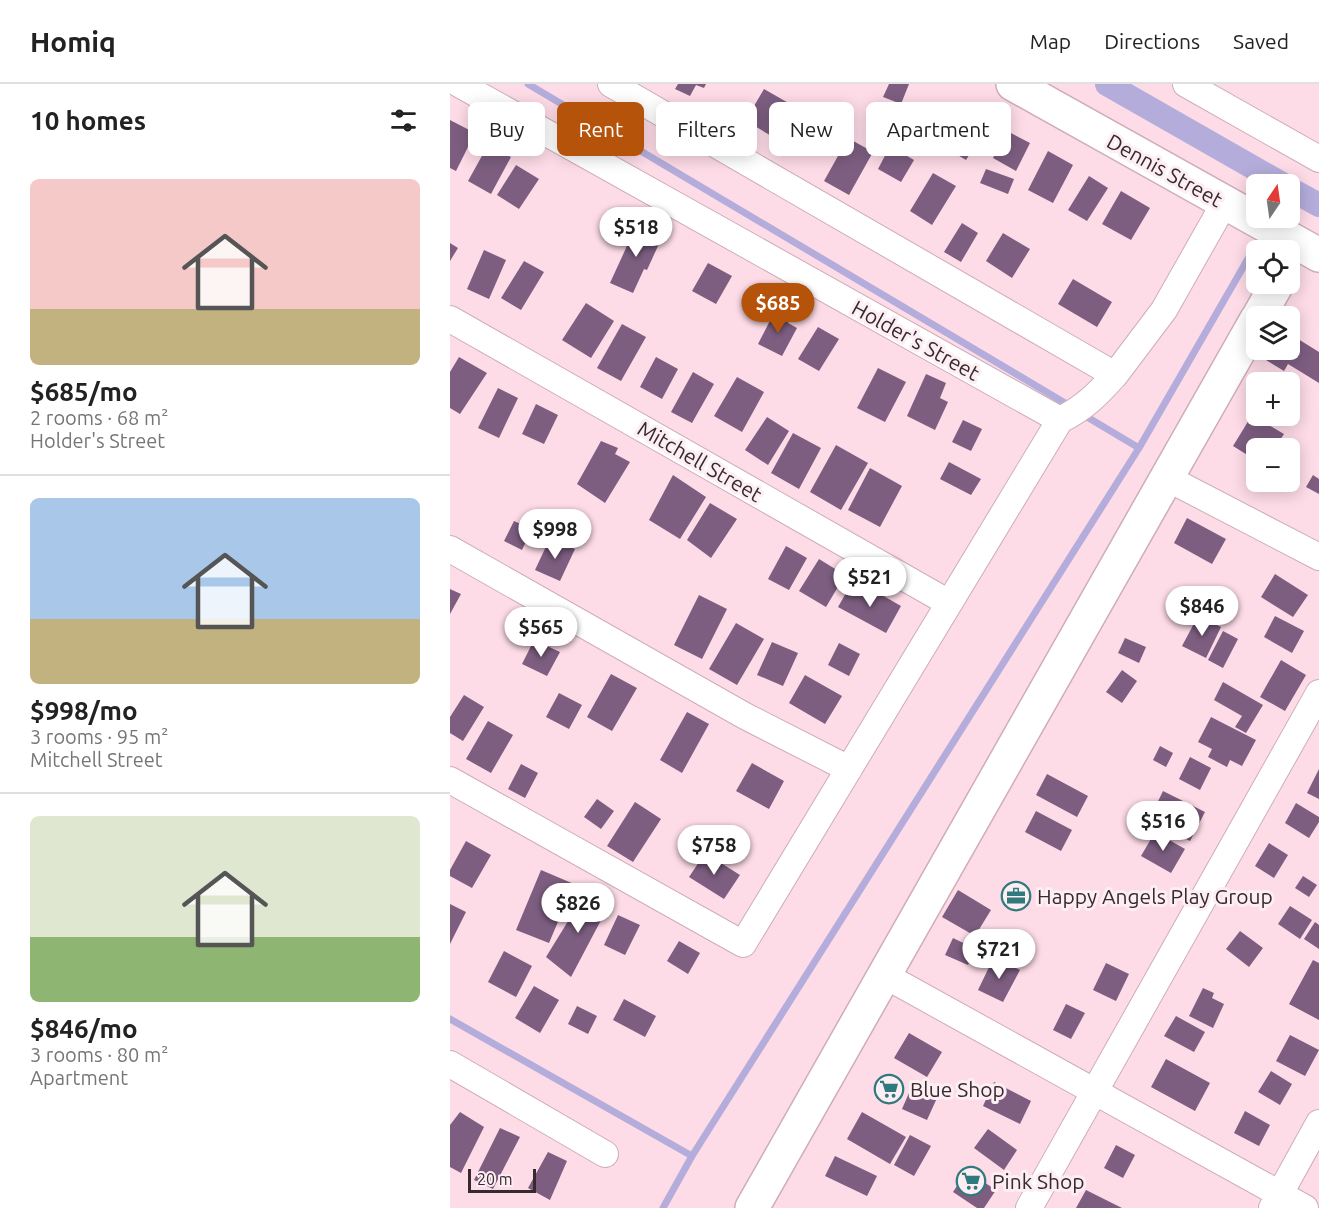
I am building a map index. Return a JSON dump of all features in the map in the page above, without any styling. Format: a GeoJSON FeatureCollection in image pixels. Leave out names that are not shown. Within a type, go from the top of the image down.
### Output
{"type":"FeatureCollection","features":[{"type":"Feature","properties":{"kind":"street","name":"Holder's Street"},"geometry":{"type":"LineString","coordinates":[[459,84],[1060,420]]}},
{"type":"Feature","properties":{"kind":"street"},"geometry":{"type":"LineString","coordinates":[[611,84],[1117,374]]}},
{"type":"Feature","properties":{"kind":"street","name":"Dennis Street"},"geometry":{"type":"LineString","coordinates":[[1013,84],[1224,204],[1303,254]]}},
{"type":"Feature","properties":{"kind":"street"},"geometry":{"type":"LineString","coordinates":[[1186,84],[1319,159]]}},
{"type":"Feature","properties":{"kind":"street"},"geometry":{"type":"LineString","coordinates":[[450,780],[743,944],[1060,420],[1080,410],[1117,374],[1164,310],[1224,204]]}},
{"type":"Feature","properties":{"kind":"street","name":"Mitchell Street"},"geometry":{"type":"LineString","coordinates":[[450,319],[949,603]]}},
{"type":"Feature","properties":{"kind":"street"},"geometry":{"type":"LineString","coordinates":[[752,1208],[1246,339]]}},
{"type":"Feature","properties":{"kind":"street"},"geometry":{"type":"LineString","coordinates":[[1167,477],[1319,557]]}},
{"type":"Feature","properties":{"kind":"street"},"geometry":{"type":"LineString","coordinates":[[450,549],[745,717],[849,769]]}},
{"type":"Feature","properties":{"kind":"street"},"geometry":{"type":"LineString","coordinates":[[1029,1208],[1319,693]]}},
{"type":"Feature","properties":{"kind":"street"},"geometry":{"type":"LineString","coordinates":[[884,975],[1094,1091],[1276,1201],[1305,1208]]}},
{"type":"Feature","properties":{"kind":"street"},"geometry":{"type":"LineString","coordinates":[[450,1064],[605,1154]]}},
{"type":"Feature","properties":{"kind":"street"},"geometry":{"type":"LineString","coordinates":[[1276,1201],[1319,1123]]}},
{"type":"Feature","properties":{"kind":"building"},"geometry":{"type":"Polygon","coordinates":[[[678,84],[706,84],[704,88],[696,85],[690,96],[675,89],[678,84]]]}},
{"type":"Feature","properties":{"kind":"building"},"geometry":{"type":"Polygon","coordinates":[[[889,84],[909,84],[902,102],[883,97],[889,84]]]}},
{"type":"Feature","properties":{"kind":"building"},"geometry":{"type":"Polygon","coordinates":[[[764,89],[787,102],[769,102],[769,135],[757,127],[756,102],[764,89]]]}},
{"type":"Feature","properties":{"kind":"building"},"geometry":{"type":"Polygon","coordinates":[[[450,120],[468,129],[468,147],[456,171],[450,168],[450,120]]]}},
{"type":"Feature","properties":{"kind":"building"},"geometry":{"type":"Polygon","coordinates":[[[1011,133],[1030,143],[1016,171],[993,158],[994,156],[1011,156],[1011,133]]]}},
{"type":"Feature","properties":{"kind":"building"},"geometry":{"type":"Polygon","coordinates":[[[854,141],[866,148],[866,156],[871,156],[849,195],[824,181],[838,156],[854,156],[854,141]]]}},
{"type":"Feature","properties":{"kind":"building"},"geometry":{"type":"Polygon","coordinates":[[[1048,151],[1073,165],[1053,203],[1028,190],[1048,151]]]}},
{"type":"Feature","properties":{"kind":"building"},"geometry":{"type":"Polygon","coordinates":[[[482,156],[511,157],[491,194],[468,181],[482,156]]]}},
{"type":"Feature","properties":{"kind":"building"},"geometry":{"type":"Polygon","coordinates":[[[885,156],[907,156],[914,160],[901,182],[878,169],[885,156]]]}},
{"type":"Feature","properties":{"kind":"building"},"geometry":{"type":"Polygon","coordinates":[[[516,165],[539,179],[519,209],[497,195],[516,165]]]}},
{"type":"Feature","properties":{"kind":"building"},"geometry":{"type":"Polygon","coordinates":[[[986,169],[1014,179],[1008,194],[980,183],[986,169]]]}},
{"type":"Feature","properties":{"kind":"building"},"geometry":{"type":"Polygon","coordinates":[[[933,173],[956,186],[932,225],[910,211],[933,173]]]}},
{"type":"Feature","properties":{"kind":"building"},"geometry":{"type":"Polygon","coordinates":[[[1089,176],[1108,188],[1087,221],[1068,210],[1089,176]]]}},
{"type":"Feature","properties":{"kind":"building"},"geometry":{"type":"Polygon","coordinates":[[[1121,191],[1150,208],[1131,240],[1102,224],[1121,191]]]}},
{"type":"Feature","properties":{"kind":"building"},"geometry":{"type":"Polygon","coordinates":[[[962,223],[978,233],[961,262],[944,252],[962,223]]]}},
{"type":"Feature","properties":{"kind":"building"},"geometry":{"type":"Polygon","coordinates":[[[637,224],[663,235],[647,270],[644,269],[633,293],[610,283],[637,224]]]}},
{"type":"Feature","properties":{"kind":"building"},"geometry":{"type":"Polygon","coordinates":[[[1003,233],[1030,249],[1012,278],[986,261],[1003,233]]]}},
{"type":"Feature","properties":{"kind":"building"},"geometry":{"type":"Polygon","coordinates":[[[450,243],[458,248],[450,261],[450,243]]]}},
{"type":"Feature","properties":{"kind":"building"},"geometry":{"type":"Polygon","coordinates":[[[484,250],[506,260],[489,299],[467,289],[484,250]]]}},
{"type":"Feature","properties":{"kind":"building"},"geometry":{"type":"Polygon","coordinates":[[[524,261],[544,272],[521,310],[501,298],[524,261]]]}},
{"type":"Feature","properties":{"kind":"building"},"geometry":{"type":"Polygon","coordinates":[[[708,263],[732,276],[716,304],[692,291],[708,263]]]}},
{"type":"Feature","properties":{"kind":"building"},"geometry":{"type":"Polygon","coordinates":[[[1073,279],[1112,302],[1097,327],[1058,304],[1073,279]]]}},
{"type":"Feature","properties":{"kind":"building"},"geometry":{"type":"Polygon","coordinates":[[[586,303],[614,321],[591,358],[562,340],[586,303]]]}},
{"type":"Feature","properties":{"kind":"building"},"geometry":{"type":"Polygon","coordinates":[[[775,311],[790,318],[788,323],[797,328],[782,356],[758,344],[775,311]]]}},
{"type":"Feature","properties":{"kind":"building"},"geometry":{"type":"Polygon","coordinates":[[[622,324],[646,337],[621,381],[597,368],[622,324]]]}},
{"type":"Feature","properties":{"kind":"building"},"geometry":{"type":"Polygon","coordinates":[[[818,327],[839,339],[819,371],[798,359],[818,327]]]}},
{"type":"Feature","properties":{"kind":"building"},"geometry":{"type":"Polygon","coordinates":[[[1300,340],[1319,352],[1319,383],[1288,364],[1284,371],[1266,360],[1300,360],[1300,340]]]}},
{"type":"Feature","properties":{"kind":"building"},"geometry":{"type":"Polygon","coordinates":[[[459,357],[487,373],[460,414],[450,408],[450,372],[459,357]]]}},
{"type":"Feature","properties":{"kind":"building"},"geometry":{"type":"Polygon","coordinates":[[[656,357],[678,369],[662,399],[640,387],[656,357]]]}},
{"type":"Feature","properties":{"kind":"building"},"geometry":{"type":"Polygon","coordinates":[[[878,368],[906,382],[885,422],[857,408],[878,368]]]}},
{"type":"Feature","properties":{"kind":"building"},"geometry":{"type":"Polygon","coordinates":[[[693,372],[714,384],[692,423],[671,412],[693,372]]]}},
{"type":"Feature","properties":{"kind":"building"},"geometry":{"type":"Polygon","coordinates":[[[926,374],[946,383],[940,398],[948,402],[935,430],[907,416],[926,374]]]}},
{"type":"Feature","properties":{"kind":"building"},"geometry":{"type":"Polygon","coordinates":[[[737,377],[764,392],[742,432],[714,416],[737,377]]]}},
{"type":"Feature","properties":{"kind":"building"},"geometry":{"type":"Polygon","coordinates":[[[498,388],[518,398],[499,438],[478,428],[498,388]]]}},
{"type":"Feature","properties":{"kind":"building"},"geometry":{"type":"Polygon","coordinates":[[[536,404],[558,415],[544,444],[522,434],[536,404]]]}},
{"type":"Feature","properties":{"kind":"building"},"geometry":{"type":"Polygon","coordinates":[[[767,417],[789,431],[768,465],[745,450],[767,417]]]}},
{"type":"Feature","properties":{"kind":"building"},"geometry":{"type":"Polygon","coordinates":[[[963,420],[982,429],[971,451],[952,442],[963,420]]]}},
{"type":"Feature","properties":{"kind":"building"},"geometry":{"type":"Polygon","coordinates":[[[1246,425],[1271,426],[1284,434],[1281,438],[1246,438],[1246,454],[1233,446],[1246,425]]]}},
{"type":"Feature","properties":{"kind":"building"},"geometry":{"type":"Polygon","coordinates":[[[793,433],[821,448],[799,489],[771,473],[793,433]]]}},
{"type":"Feature","properties":{"kind":"building"},"geometry":{"type":"Polygon","coordinates":[[[601,441],[618,448],[615,454],[630,462],[605,503],[577,484],[601,441]]]}},
{"type":"Feature","properties":{"kind":"building"},"geometry":{"type":"Polygon","coordinates":[[[836,445],[868,463],[841,510],[810,492],[836,445]]]}},
{"type":"Feature","properties":{"kind":"building"},"geometry":{"type":"Polygon","coordinates":[[[949,462],[981,479],[971,495],[940,479],[949,462]]]}},
{"type":"Feature","properties":{"kind":"building"},"geometry":{"type":"Polygon","coordinates":[[[870,468],[902,486],[880,527],[848,510],[870,468]]]}},
{"type":"Feature","properties":{"kind":"building"},"geometry":{"type":"Polygon","coordinates":[[[673,475],[706,497],[680,539],[649,520],[673,475]]]}},
{"type":"Feature","properties":{"kind":"building"},"geometry":{"type":"Polygon","coordinates":[[[1313,475],[1319,479],[1319,494],[1306,487],[1313,475]]]}},
{"type":"Feature","properties":{"kind":"building"},"geometry":{"type":"Polygon","coordinates":[[[710,503],[737,519],[711,558],[687,540],[710,503]]]}},
{"type":"Feature","properties":{"kind":"building"},"geometry":{"type":"Polygon","coordinates":[[[1187,518],[1226,539],[1212,564],[1174,543],[1187,518]]]}},
{"type":"Feature","properties":{"kind":"building"},"geometry":{"type":"Polygon","coordinates":[[[514,521],[532,529],[522,550],[504,541],[514,521]]]}},
{"type":"Feature","properties":{"kind":"building"},"geometry":{"type":"Polygon","coordinates":[[[550,538],[575,549],[560,581],[535,570],[550,538]]]}},
{"type":"Feature","properties":{"kind":"building"},"geometry":{"type":"Polygon","coordinates":[[[786,546],[807,558],[789,590],[768,579],[786,546]]]}},
{"type":"Feature","properties":{"kind":"building"},"geometry":{"type":"Polygon","coordinates":[[[819,559],[845,575],[826,607],[799,591],[819,559]]]}},
{"type":"Feature","properties":{"kind":"building"},"geometry":{"type":"Polygon","coordinates":[[[1275,574],[1308,595],[1293,617],[1261,597],[1275,574]]]}},
{"type":"Feature","properties":{"kind":"building"},"geometry":{"type":"Polygon","coordinates":[[[850,586],[862,593],[866,586],[901,606],[886,633],[838,607],[850,586]]]}},
{"type":"Feature","properties":{"kind":"building"},"geometry":{"type":"Polygon","coordinates":[[[450,589],[461,594],[450,614],[450,589]]]}},
{"type":"Feature","properties":{"kind":"building"},"geometry":{"type":"Polygon","coordinates":[[[699,595],[727,609],[702,659],[674,645],[699,595]]]}},
{"type":"Feature","properties":{"kind":"building"},"geometry":{"type":"Polygon","coordinates":[[[1198,616],[1221,627],[1206,658],[1182,646],[1198,616]]]}},
{"type":"Feature","properties":{"kind":"building"},"geometry":{"type":"Polygon","coordinates":[[[1275,616],[1304,631],[1292,653],[1264,637],[1275,616]]]}},
{"type":"Feature","properties":{"kind":"building"},"geometry":{"type":"Polygon","coordinates":[[[736,623],[764,639],[737,685],[709,669],[736,623]]]}},
{"type":"Feature","properties":{"kind":"building"},"geometry":{"type":"Polygon","coordinates":[[[1223,631],[1238,639],[1223,668],[1208,660],[1223,631]]]}},
{"type":"Feature","properties":{"kind":"building"},"geometry":{"type":"Polygon","coordinates":[[[1125,638],[1146,647],[1139,663],[1118,653],[1125,638]]]}},
{"type":"Feature","properties":{"kind":"building"},"geometry":{"type":"Polygon","coordinates":[[[534,640],[560,652],[547,676],[522,664],[534,640]]]}},
{"type":"Feature","properties":{"kind":"building"},"geometry":{"type":"Polygon","coordinates":[[[772,642],[798,653],[783,686],[757,675],[772,642]]]}},
{"type":"Feature","properties":{"kind":"building"},"geometry":{"type":"Polygon","coordinates":[[[839,643],[860,654],[849,676],[828,665],[839,643]]]}},
{"type":"Feature","properties":{"kind":"building"},"geometry":{"type":"Polygon","coordinates":[[[1281,660],[1306,675],[1285,711],[1260,697],[1281,660]]]}},
{"type":"Feature","properties":{"kind":"building"},"geometry":{"type":"Polygon","coordinates":[[[1122,670],[1137,681],[1122,703],[1106,692],[1122,670]]]}},
{"type":"Feature","properties":{"kind":"building"},"geometry":{"type":"Polygon","coordinates":[[[611,674],[637,688],[612,731],[587,717],[611,674]]]}},
{"type":"Feature","properties":{"kind":"building"},"geometry":{"type":"Polygon","coordinates":[[[805,675],[842,696],[825,724],[789,703],[805,675]]]}},
{"type":"Feature","properties":{"kind":"building"},"geometry":{"type":"Polygon","coordinates":[[[1223,682],[1263,705],[1246,733],[1235,727],[1242,716],[1214,700],[1223,682]]]}},
{"type":"Feature","properties":{"kind":"building"},"geometry":{"type":"Polygon","coordinates":[[[559,693],[582,705],[569,729],[546,717],[559,693]]]}},
{"type":"Feature","properties":{"kind":"building"},"geometry":{"type":"Polygon","coordinates":[[[464,695],[484,707],[463,741],[450,733],[450,717],[464,695]]]}},
{"type":"Feature","properties":{"kind":"building"},"geometry":{"type":"Polygon","coordinates":[[[687,712],[709,724],[682,773],[660,760],[687,712]]]}},
{"type":"Feature","properties":{"kind":"building"},"geometry":{"type":"Polygon","coordinates":[[[1211,717],[1256,740],[1242,766],[1230,760],[1227,767],[1208,757],[1212,749],[1198,742],[1211,717]]]}},
{"type":"Feature","properties":{"kind":"building"},"geometry":{"type":"Polygon","coordinates":[[[488,721],[513,735],[491,773],[466,759],[488,721]]]}},
{"type":"Feature","properties":{"kind":"building"},"geometry":{"type":"Polygon","coordinates":[[[1160,746],[1173,753],[1166,767],[1153,760],[1160,746]]]}},
{"type":"Feature","properties":{"kind":"building"},"geometry":{"type":"Polygon","coordinates":[[[1190,757],[1211,768],[1200,790],[1179,779],[1190,757]]]}},
{"type":"Feature","properties":{"kind":"building"},"geometry":{"type":"Polygon","coordinates":[[[752,763],[784,781],[769,809],[736,791],[752,763]]]}},
{"type":"Feature","properties":{"kind":"building"},"geometry":{"type":"Polygon","coordinates":[[[521,764],[538,773],[525,798],[508,789],[521,764]]]}},
{"type":"Feature","properties":{"kind":"building"},"geometry":{"type":"Polygon","coordinates":[[[1319,769],[1319,799],[1307,793],[1319,769]]]}},
{"type":"Feature","properties":{"kind":"building"},"geometry":{"type":"Polygon","coordinates":[[[1047,774],[1088,796],[1077,817],[1036,795],[1047,774]]]}},
{"type":"Feature","properties":{"kind":"building"},"geometry":{"type":"Polygon","coordinates":[[[1163,791],[1205,812],[1190,841],[1149,820],[1163,791]]]}},
{"type":"Feature","properties":{"kind":"building"},"geometry":{"type":"Polygon","coordinates":[[[597,799],[614,811],[601,829],[584,817],[597,799]]]}},
{"type":"Feature","properties":{"kind":"building"},"geometry":{"type":"Polygon","coordinates":[[[635,802],[661,819],[633,862],[607,846],[635,802]]]}},
{"type":"Feature","properties":{"kind":"building"},"geometry":{"type":"Polygon","coordinates":[[[1296,803],[1319,817],[1319,822],[1309,838],[1285,823],[1296,803]]]}},
{"type":"Feature","properties":{"kind":"building"},"geometry":{"type":"Polygon","coordinates":[[[1036,811],[1072,830],[1061,851],[1025,832],[1036,811]]]}},
{"type":"Feature","properties":{"kind":"building"},"geometry":{"type":"Polygon","coordinates":[[[1155,832],[1185,849],[1171,873],[1141,856],[1155,832]]]}},
{"type":"Feature","properties":{"kind":"building"},"geometry":{"type":"Polygon","coordinates":[[[466,841],[491,855],[472,888],[450,876],[450,870],[466,841]]]}},
{"type":"Feature","properties":{"kind":"building"},"geometry":{"type":"Polygon","coordinates":[[[1269,843],[1288,855],[1274,878],[1255,866],[1269,843]]]}},
{"type":"Feature","properties":{"kind":"building"},"geometry":{"type":"Polygon","coordinates":[[[705,853],[740,875],[724,899],[689,877],[705,853]]]}},
{"type":"Feature","properties":{"kind":"building"},"geometry":{"type":"Polygon","coordinates":[[[541,870],[574,884],[549,943],[516,930],[541,870]]]}},
{"type":"Feature","properties":{"kind":"building"},"geometry":{"type":"Polygon","coordinates":[[[1303,876],[1317,885],[1309,897],[1295,888],[1303,876]]]}},
{"type":"Feature","properties":{"kind":"building"},"geometry":{"type":"Polygon","coordinates":[[[958,890],[991,910],[975,936],[942,917],[958,890]]]}},
{"type":"Feature","properties":{"kind":"building"},"geometry":{"type":"Polygon","coordinates":[[[586,892],[609,905],[571,977],[546,957],[586,892]]]}},
{"type":"Feature","properties":{"kind":"building"},"geometry":{"type":"Polygon","coordinates":[[[450,904],[466,912],[450,944],[450,904]]]}},
{"type":"Feature","properties":{"kind":"building"},"geometry":{"type":"Polygon","coordinates":[[[1290,906],[1312,920],[1300,939],[1278,924],[1290,906]]]}},
{"type":"Feature","properties":{"kind":"building"},"geometry":{"type":"Polygon","coordinates":[[[618,915],[640,925],[625,955],[604,945],[618,915]]]}},
{"type":"Feature","properties":{"kind":"building"},"geometry":{"type":"Polygon","coordinates":[[[1315,922],[1319,925],[1319,949],[1304,939],[1315,922]]]}},
{"type":"Feature","properties":{"kind":"building"},"geometry":{"type":"Polygon","coordinates":[[[1240,931],[1263,948],[1249,967],[1226,949],[1240,931]]]}},
{"type":"Feature","properties":{"kind":"building"},"geometry":{"type":"Polygon","coordinates":[[[953,938],[976,949],[968,965],[945,955],[953,938]]]}},
{"type":"Feature","properties":{"kind":"building"},"geometry":{"type":"Polygon","coordinates":[[[679,941],[700,953],[688,974],[667,961],[679,941]]]}},
{"type":"Feature","properties":{"kind":"building"},"geometry":{"type":"Polygon","coordinates":[[[504,951],[532,966],[516,997],[488,982],[504,951]]]}},
{"type":"Feature","properties":{"kind":"building"},"geometry":{"type":"Polygon","coordinates":[[[994,957],[1020,970],[1003,1002],[978,990],[994,957]]]}},
{"type":"Feature","properties":{"kind":"building"},"geometry":{"type":"Polygon","coordinates":[[[1313,960],[1319,963],[1319,1020],[1289,1004],[1313,960]]]}},
{"type":"Feature","properties":{"kind":"building"},"geometry":{"type":"Polygon","coordinates":[[[1106,963],[1129,974],[1116,1001],[1093,990],[1106,963]]]}},
{"type":"Feature","properties":{"kind":"building"},"geometry":{"type":"Polygon","coordinates":[[[534,986],[559,1000],[540,1033],[515,1018],[534,986]]]}},
{"type":"Feature","properties":{"kind":"building"},"geometry":{"type":"Polygon","coordinates":[[[1203,988],[1214,993],[1212,998],[1224,1004],[1213,1028],[1189,1016],[1203,988]]]}},
{"type":"Feature","properties":{"kind":"building"},"geometry":{"type":"Polygon","coordinates":[[[624,999],[656,1016],[645,1037],[613,1020],[624,999]]]}},
{"type":"Feature","properties":{"kind":"building"},"geometry":{"type":"Polygon","coordinates":[[[1066,1004],[1085,1013],[1071,1039],[1053,1030],[1066,1004]]]}},
{"type":"Feature","properties":{"kind":"building"},"geometry":{"type":"Polygon","coordinates":[[[577,1006],[597,1016],[588,1034],[568,1024],[577,1006]]]}},
{"type":"Feature","properties":{"kind":"building"},"geometry":{"type":"Polygon","coordinates":[[[1176,1016],[1205,1032],[1194,1052],[1164,1036],[1176,1016]]]}},
{"type":"Feature","properties":{"kind":"building"},"geometry":{"type":"Polygon","coordinates":[[[909,1033],[942,1052],[927,1077],[894,1058],[909,1033]]]}},
{"type":"Feature","properties":{"kind":"building"},"geometry":{"type":"Polygon","coordinates":[[[1290,1035],[1319,1050],[1305,1076],[1276,1061],[1290,1035]]]}},
{"type":"Feature","properties":{"kind":"building"},"geometry":{"type":"Polygon","coordinates":[[[1166,1059],[1210,1083],[1195,1111],[1151,1087],[1166,1059]]]}},
{"type":"Feature","properties":{"kind":"building"},"geometry":{"type":"Polygon","coordinates":[[[1271,1071],[1292,1084],[1280,1105],[1258,1092],[1271,1071]]]}},
{"type":"Feature","properties":{"kind":"building","name":"Blue Shop"},"geometry":{"type":"Polygon","coordinates":[[[885,1079],[899,1086],[893,1099],[879,1092],[885,1079]]]}},
{"type":"Feature","properties":{"kind":"building"},"geometry":{"type":"Polygon","coordinates":[[[994,1082],[1031,1101],[1020,1124],[983,1106],[994,1082]]]}},
{"type":"Feature","properties":{"kind":"building"},"geometry":{"type":"Polygon","coordinates":[[[912,1086],[937,1098],[927,1120],[902,1109],[912,1086]]]}},
{"type":"Feature","properties":{"kind":"building"},"geometry":{"type":"Polygon","coordinates":[[[1245,1111],[1270,1125],[1259,1146],[1234,1133],[1245,1111]]]}},
{"type":"Feature","properties":{"kind":"building"},"geometry":{"type":"Polygon","coordinates":[[[460,1112],[484,1127],[461,1173],[450,1167],[450,1125],[460,1112]]]}},
{"type":"Feature","properties":{"kind":"building"},"geometry":{"type":"Polygon","coordinates":[[[862,1112],[906,1137],[890,1164],[847,1139],[862,1112]]]}},
{"type":"Feature","properties":{"kind":"building"},"geometry":{"type":"Polygon","coordinates":[[[500,1128],[520,1137],[493,1189],[474,1180],[500,1128]]]}},
{"type":"Feature","properties":{"kind":"building"},"geometry":{"type":"Polygon","coordinates":[[[988,1129],[1017,1150],[1004,1170],[974,1148],[988,1129]]]}},
{"type":"Feature","properties":{"kind":"building"},"geometry":{"type":"Polygon","coordinates":[[[910,1135],[931,1146],[914,1176],[894,1165],[910,1135]]]}},
{"type":"Feature","properties":{"kind":"building"},"geometry":{"type":"Polygon","coordinates":[[[1116,1145],[1135,1155],[1123,1178],[1104,1168],[1116,1145]]]}},
{"type":"Feature","properties":{"kind":"building"},"geometry":{"type":"Polygon","coordinates":[[[548,1152],[567,1161],[550,1200],[528,1188],[548,1152]]]}},
{"type":"Feature","properties":{"kind":"building"},"geometry":{"type":"Polygon","coordinates":[[[835,1156],[877,1176],[867,1196],[825,1176],[835,1156]]]}},
{"type":"Feature","properties":{"kind":"building","name":"Pink Shop"},"geometry":{"type":"Polygon","coordinates":[[[967,1171],[996,1190],[984,1208],[977,1208],[953,1192],[967,1171]]]}},
{"type":"Feature","properties":{"kind":"building"},"geometry":{"type":"Polygon","coordinates":[[[1086,1190],[1122,1208],[1076,1208],[1086,1190]]]}},
{"type":"Feature","properties":{"kind":"waterway"},"geometry":{"type":"LineString","coordinates":[[528,84],[1070,406]]}},
{"type":"Feature","properties":{"kind":"waterway"},"geometry":{"type":"LineString","coordinates":[[1107,84],[1264,174]]}},
{"type":"Feature","properties":{"kind":"waterway"},"geometry":{"type":"LineString","coordinates":[[1300,195],[1319,205]]}},
{"type":"Feature","properties":{"kind":"waterway"},"geometry":{"type":"LineString","coordinates":[[663,1208],[692,1156],[1139,448],[1246,262]]}},
{"type":"Feature","properties":{"kind":"waterway"},"geometry":{"type":"LineString","coordinates":[[1082,414],[1139,448]]}},
{"type":"Feature","properties":{"kind":"waterway"},"geometry":{"type":"LineString","coordinates":[[450,1019],[692,1156]]}},
{"type":"Feature","properties":{"kind":"place","name":"Happy Angels Play Group"},"geometry":{"type":"Point","coordinates":[1016,896]}},
{"type":"Feature","properties":{"kind":"place","name":"Blue Shop"},"geometry":{"type":"Point","coordinates":[889,1089]}},
{"type":"Feature","properties":{"kind":"place","name":"Pink Shop"},"geometry":{"type":"Point","coordinates":[971,1181]}}]}
